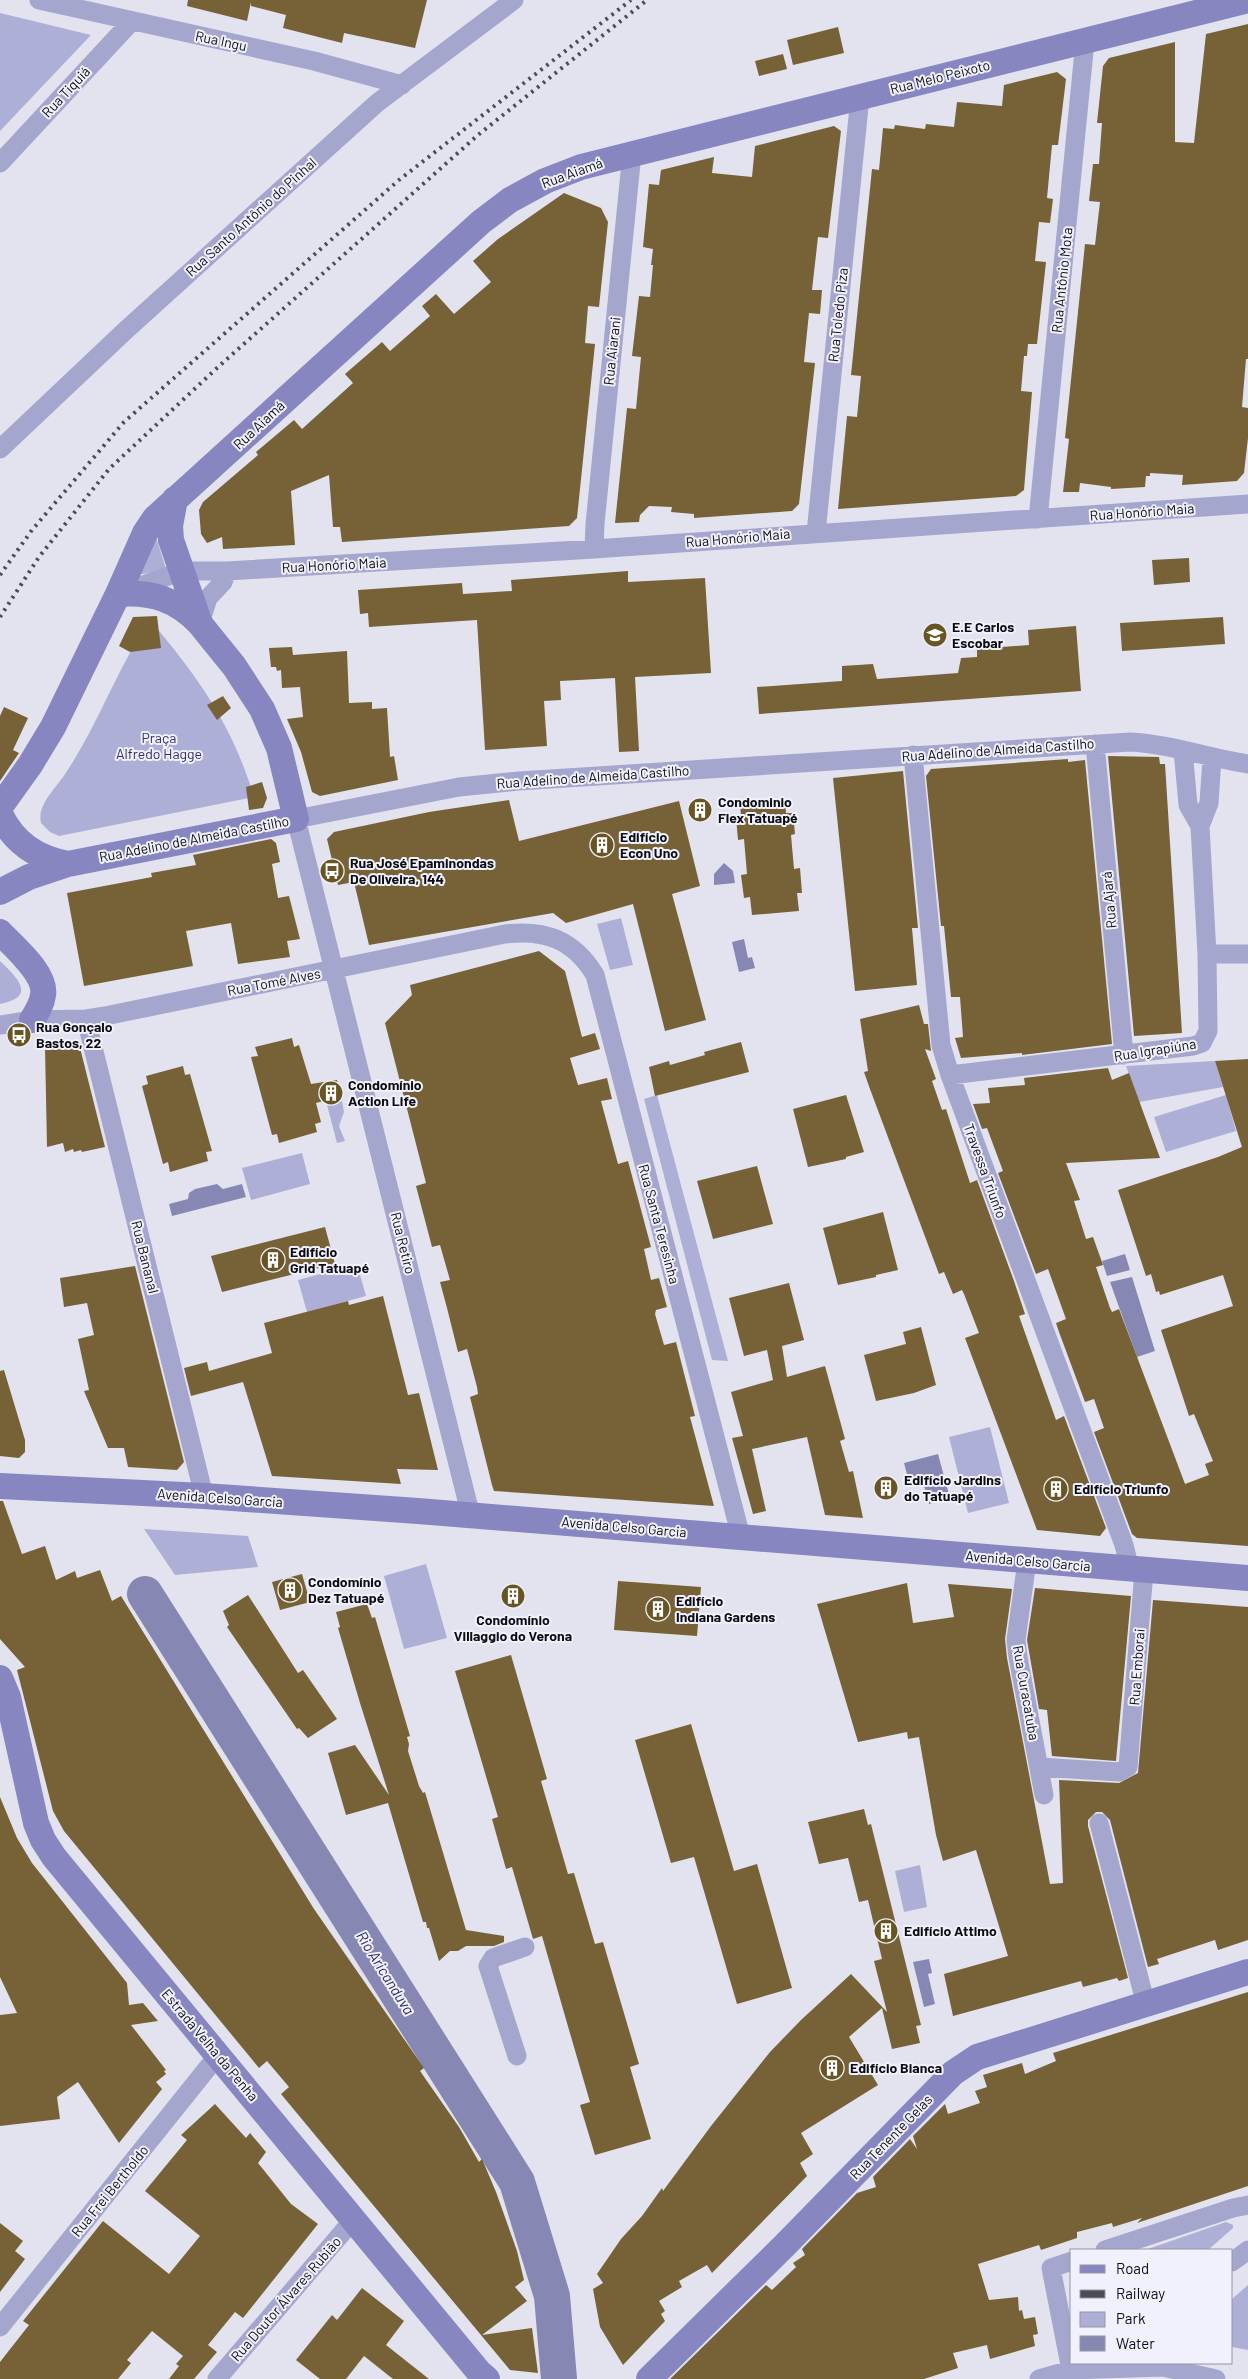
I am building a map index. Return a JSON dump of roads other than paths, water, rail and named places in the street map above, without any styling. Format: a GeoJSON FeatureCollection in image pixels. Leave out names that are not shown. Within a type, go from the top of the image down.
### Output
{"type":"FeatureCollection","features":[{"type":"Feature","properties":{"kind":"main road","name":"Rua Melo Peixoto"},"geometry":{"type":"LineString","coordinates":[[632,154],[1248,0]]}},
{"type":"Feature","properties":{"kind":"main road","name":"Rua Aiamá"},"geometry":{"type":"LineString","coordinates":[[0,807],[30,766],[53,728],[118,594],[145,533],[155,518],[236,447],[446,251],[481,222],[510,200],[545,181],[581,167],[632,154]]}},
{"type":"Feature","properties":{"kind":"main road"},"geometry":{"type":"LineString","coordinates":[[175,499],[170,526],[171,540],[174,554],[182,571],[200,624]]}},
{"type":"Feature","properties":{"kind":"main road"},"geometry":{"type":"LineString","coordinates":[[118,594],[149,594],[163,598],[190,613],[234,666],[262,708],[279,748],[296,820]]}},
{"type":"Feature","properties":{"kind":"main road"},"geometry":{"type":"LineString","coordinates":[[0,814],[6,827],[17,841],[32,853],[49,861],[68,864]]}},
{"type":"Feature","properties":{"kind":"main road","name":"Rua Adelino de Almeida Castilho"},"geometry":{"type":"LineString","coordinates":[[0,892],[29,877],[68,864],[296,820]]}},
{"type":"Feature","properties":{"kind":"main road"},"geometry":{"type":"LineString","coordinates":[[0,932],[38,973],[43,983],[42,999],[32,1020]]}},
{"type":"Feature","properties":{"kind":"main road","name":"Avenida Celso Garcia"},"geometry":{"type":"LineString","coordinates":[[0,1486],[204,1496],[1248,1578]]}},
{"type":"Feature","properties":{"kind":"main road","name":"Estrada Velha da Penha"},"geometry":{"type":"LineString","coordinates":[[0,1678],[8,1697],[36,1823],[43,1840],[54,1857],[487,2379]]}},
{"type":"Feature","properties":{"kind":"main road","name":"Rua Tenente Gelas"},"geometry":{"type":"LineString","coordinates":[[649,2379],[953,2073],[977,2057],[1248,1972]]}},
{"type":"Feature","properties":{"kind":"street","name":"Rua Ingu"},"geometry":{"type":"LineString","coordinates":[[39,0],[314,61],[402,85]]}},
{"type":"Feature","properties":{"kind":"street","name":"Rua Santo Antônio do Pinhal"},"geometry":{"type":"LineString","coordinates":[[0,449],[126,330],[370,110],[514,0]]}},
{"type":"Feature","properties":{"kind":"street","name":"Rua Tiquiá"},"geometry":{"type":"LineString","coordinates":[[0,163],[132,21]]}},
{"type":"Feature","properties":{"kind":"street","name":"Rua Antônio Mota"},"geometry":{"type":"LineString","coordinates":[[1038,519],[1085,41]]}},
{"type":"Feature","properties":{"kind":"street","name":"Rua Toledo Piza"},"geometry":{"type":"LineString","coordinates":[[816,534],[860,97]]}},
{"type":"Feature","properties":{"kind":"street","name":"Rua Aiarani"},"geometry":{"type":"LineString","coordinates":[[594,549],[632,154]]}},
{"type":"Feature","properties":{"kind":"street","name":"Rua Honório Maia"},"geometry":{"type":"LineString","coordinates":[[118,594],[182,571],[227,571],[594,549],[1248,504]]}},
{"type":"Feature","properties":{"kind":"street"},"geometry":{"type":"LineString","coordinates":[[200,624],[208,598],[223,582],[227,571]]}},
{"type":"Feature","properties":{"kind":"street","name":"Rua Adelino de Almeida Castilho"},"geometry":{"type":"LineString","coordinates":[[296,820],[459,787],[502,782],[1095,744],[1157,743],[1248,764]]}},
{"type":"Feature","properties":{"kind":"street","name":"Rua Ajará"},"geometry":{"type":"LineString","coordinates":[[1095,744],[1124,1055]]}},
{"type":"Feature","properties":{"kind":"street","name":"Rua Igrapiúna"},"geometry":{"type":"LineString","coordinates":[[1198,754],[1188,805],[1200,826]]}},
{"type":"Feature","properties":{"kind":"street","name":"Rua Igrapiúna"},"geometry":{"type":"LineString","coordinates":[[950,1075],[1124,1055],[1202,1043],[1208,1031],[1200,826],[1209,803],[1198,754]]}},
{"type":"Feature","properties":{"kind":"street","name":"Travessa Triunfo"},"geometry":{"type":"LineString","coordinates":[[913,755],[941,1046],[950,1075],[1124,1545],[1137,1570]]}},
{"type":"Feature","properties":{"kind":"street","name":"Rua Retiro"},"geometry":{"type":"LineString","coordinates":[[296,820],[471,1516]]}},
{"type":"Feature","properties":{"kind":"street","name":"Rua Tomé Alves"},"geometry":{"type":"LineString","coordinates":[[0,1025],[32,1020],[86,1019],[505,934],[525,932],[546,934]]}},
{"type":"Feature","properties":{"kind":"street","name":"Rua Santa Teresinha"},"geometry":{"type":"LineString","coordinates":[[546,934],[570,946],[585,959],[595,975],[740,1537]]}},
{"type":"Feature","properties":{"kind":"street"},"geometry":{"type":"LineString","coordinates":[[1206,954],[1248,954]]}},
{"type":"Feature","properties":{"kind":"street","name":"Rua Bananal"},"geometry":{"type":"LineString","coordinates":[[86,1019],[204,1496]]}},
{"type":"Feature","properties":{"kind":"street","name":"Rua Curacatuba"},"geometry":{"type":"LineString","coordinates":[[1026,1561],[1017,1648],[1044,1795]]}},
{"type":"Feature","properties":{"kind":"street","name":"Rua Emborai"},"geometry":{"type":"LineString","coordinates":[[1039,1767],[1122,1772],[1129,1764],[1137,1570]]}},
{"type":"Feature","properties":{"kind":"street"},"geometry":{"type":"LineString","coordinates":[[1099,1823],[1146,2005]]}},
{"type":"Feature","properties":{"kind":"street"},"geometry":{"type":"LineString","coordinates":[[517,2056],[488,1966],[493,1958],[525,1947]]}},
{"type":"Feature","properties":{"kind":"street","name":"Rua Frei Bertholdo"},"geometry":{"type":"LineString","coordinates":[[0,2327],[218,2055]]}},
{"type":"Feature","properties":{"kind":"street"},"geometry":{"type":"LineString","coordinates":[[1108,2249],[1233,2208],[1248,2205]]}},
{"type":"Feature","properties":{"kind":"street","name":"Rua Doutor Álvares Rubião"},"geometry":{"type":"LineString","coordinates":[[217,2379],[354,2219]]}},
{"type":"Feature","properties":{"kind":"street"},"geometry":{"type":"LineString","coordinates":[[1233,2261],[1248,2250]]}},
{"type":"Feature","properties":{"kind":"street"},"geometry":{"type":"LineString","coordinates":[[1070,2262],[1051,2268],[1071,2370]]}},
{"type":"Feature","properties":{"kind":"street"},"geometry":{"type":"LineString","coordinates":[[1038,2379],[1071,2370],[1164,2370],[1216,2379]]}},
{"type":"Feature","properties":{"kind":"water"},"geometry":{"type":"Polygon","coordinates":[[[724,863],[733,871],[735,883],[714,885],[714,874],[724,863]]]}},
{"type":"Feature","properties":{"kind":"water"},"geometry":{"type":"Polygon","coordinates":[[[744,939],[748,958],[752,957],[755,968],[739,972],[732,942],[744,939]]]}},
{"type":"Feature","properties":{"kind":"water"},"geometry":{"type":"Polygon","coordinates":[[[217,1184],[223,1189],[242,1184],[246,1197],[172,1216],[169,1204],[188,1199],[189,1193],[195,1189],[217,1184]]]}},
{"type":"Feature","properties":{"kind":"water"},"geometry":{"type":"Polygon","coordinates":[[[1125,1254],[1130,1270],[1107,1276],[1102,1261],[1125,1254]]]}},
{"type":"Feature","properties":{"kind":"water"},"geometry":{"type":"Polygon","coordinates":[[[1132,1277],[1155,1351],[1137,1357],[1110,1282],[1132,1277]]]}},
{"type":"Feature","properties":{"kind":"water"},"geometry":{"type":"Polygon","coordinates":[[[938,1454],[950,1498],[929,1504],[922,1478],[909,1482],[904,1463],[938,1454]]]}},
{"type":"Feature","properties":{"kind":"water"},"geometry":{"type":"Polygon","coordinates":[[[929,1959],[932,1973],[928,1974],[935,2004],[924,2007],[913,1962],[929,1959]]]}},
{"type":"Feature","properties":{"kind":"waterway","name":"Rio Aricanduva"},"geometry":{"type":"LineString","coordinates":[[145,1594],[517,2182],[552,2296],[559,2379]]}},
{"type":"Feature","properties":{"kind":"railway"},"geometry":{"type":"LineString","coordinates":[[0,575],[32,530],[124,422],[399,180],[631,0]]}},
{"type":"Feature","properties":{"kind":"railway"},"geometry":{"type":"LineString","coordinates":[[0,617],[39,557],[109,469],[217,368],[478,135],[647,0]]}},
{"type":"Feature","properties":{"kind":"place","name":"E.E Carlos Escobar"},"geometry":{"type":"Point","coordinates":[935,635]}},
{"type":"Feature","properties":{"kind":"place","name":"Condominio Flex Tatuapé"},"geometry":{"type":"Point","coordinates":[700,810]}},
{"type":"Feature","properties":{"kind":"place","name":"Edifício Econ Uno"},"geometry":{"type":"Point","coordinates":[602,845]}},
{"type":"Feature","properties":{"kind":"place","name":"Rua José Epaminondas De Oliveira, 144"},"geometry":{"type":"Point","coordinates":[332,871]}},
{"type":"Feature","properties":{"kind":"place","name":"Rua Gonçalo Bastos, 22"},"geometry":{"type":"Point","coordinates":[19,1035]}},
{"type":"Feature","properties":{"kind":"place","name":"Condomínio Action Life"},"geometry":{"type":"Point","coordinates":[331,1093]}},
{"type":"Feature","properties":{"kind":"place","name":"Edifício Grid Tatuapé"},"geometry":{"type":"Point","coordinates":[273,1260]}},
{"type":"Feature","properties":{"kind":"place","name":"Edifício Jardins do Tatuapé"},"geometry":{"type":"Point","coordinates":[886,1488]}},
{"type":"Feature","properties":{"kind":"place","name":"Edifício Triunfo"},"geometry":{"type":"Point","coordinates":[1056,1489]}},
{"type":"Feature","properties":{"kind":"place","name":"Condomínio Dez Tatuapé"},"geometry":{"type":"Point","coordinates":[290,1590]}},
{"type":"Feature","properties":{"kind":"place","name":"Condomínio Villaggio do Verona"},"geometry":{"type":"Point","coordinates":[513,1596]}},
{"type":"Feature","properties":{"kind":"place","name":"Edifício Indiana Gardens"},"geometry":{"type":"Point","coordinates":[658,1609]}},
{"type":"Feature","properties":{"kind":"place","name":"Edifício Attimo"},"geometry":{"type":"Point","coordinates":[886,1931]}},
{"type":"Feature","properties":{"kind":"place","name":"Edifício Bianca"},"geometry":{"type":"Point","coordinates":[832,2068]}},
{"type":"Feature","properties":{"kind":"park label","name":"Praça Alfredo Hagge"},"geometry":{"type":"Point","coordinates":[159,746]}}]}
